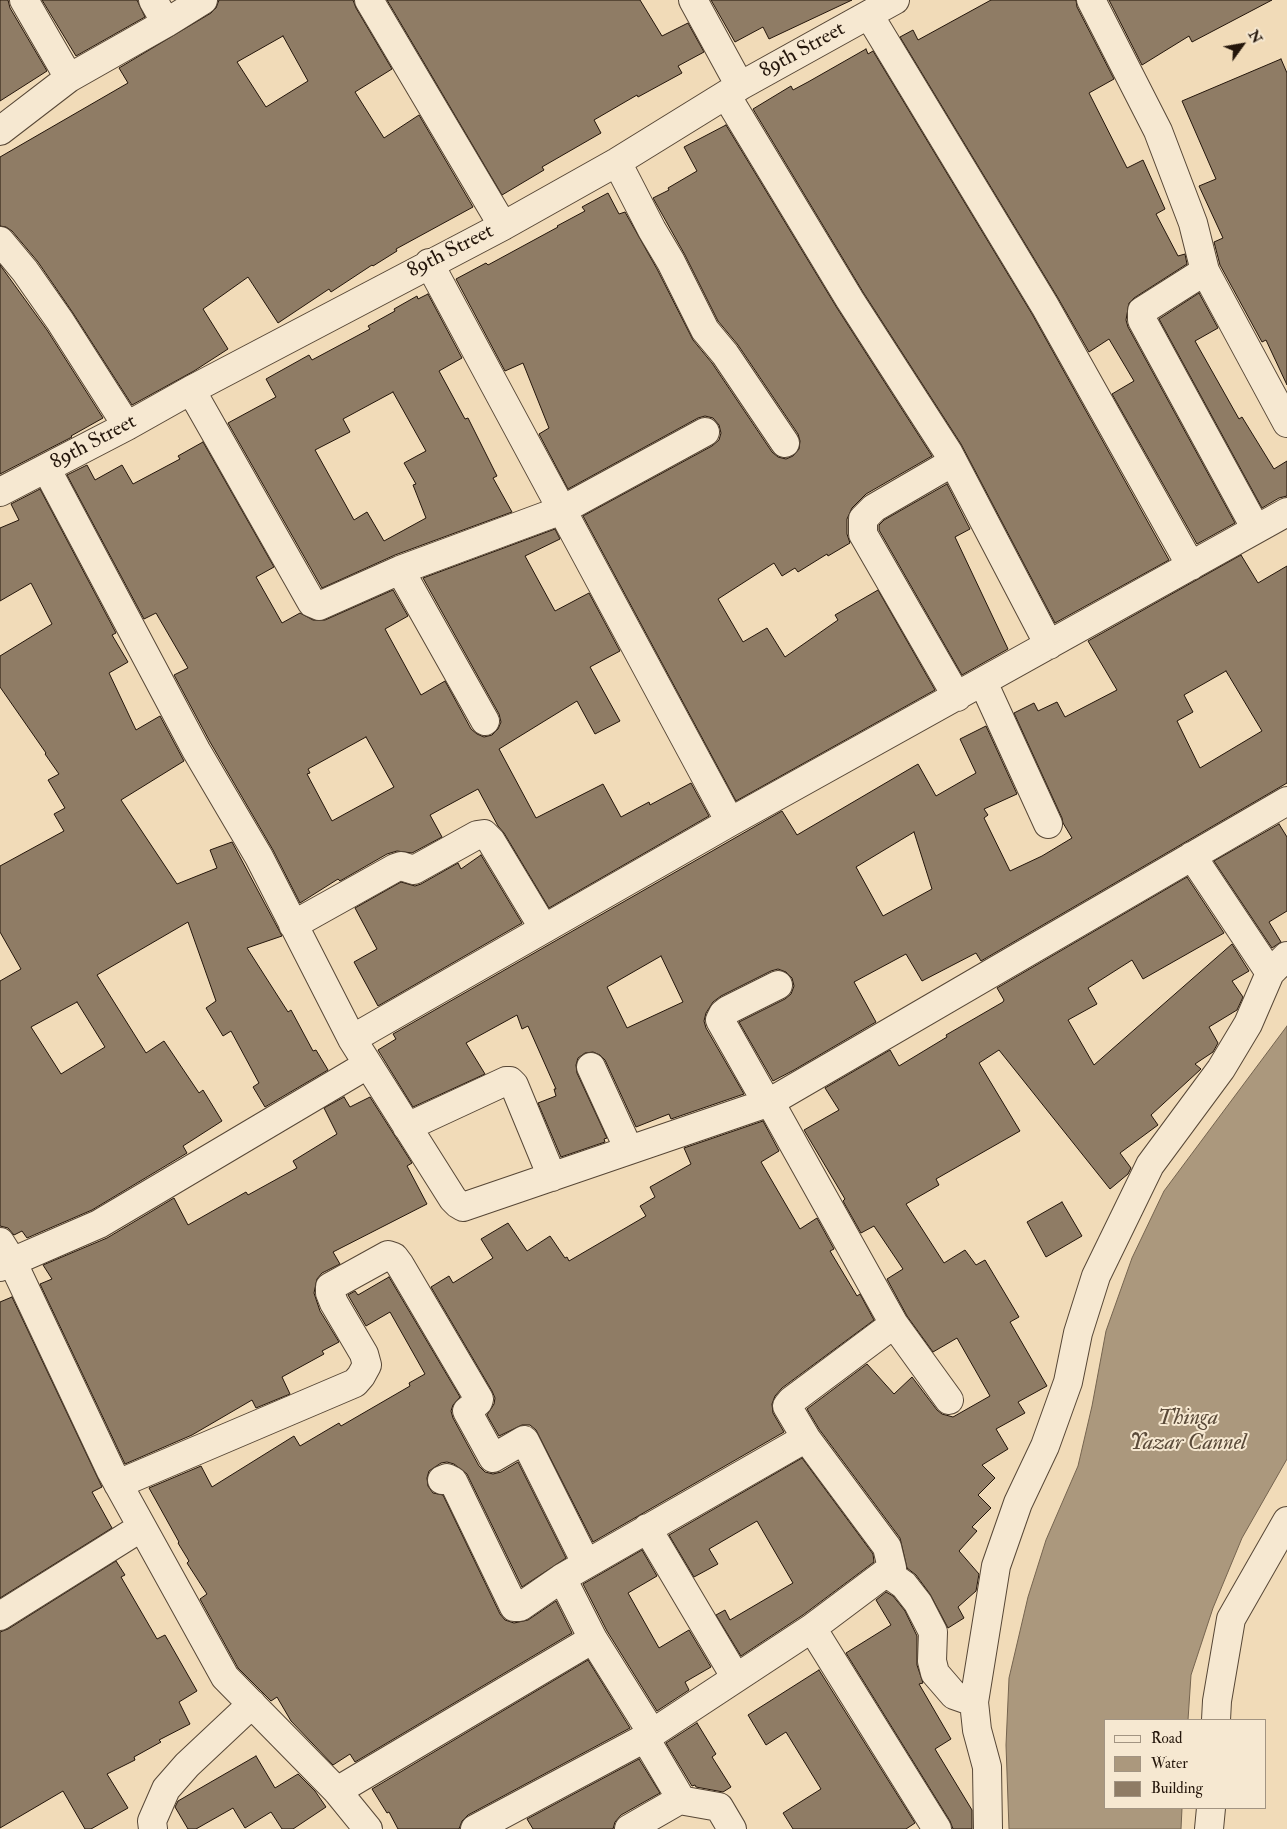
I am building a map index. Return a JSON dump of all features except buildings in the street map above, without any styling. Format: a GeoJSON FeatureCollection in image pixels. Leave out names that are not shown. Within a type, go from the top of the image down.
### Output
{"type":"FeatureCollection","features":[{"type":"Feature","properties":{"kind":"street"},"geometry":{"type":"LineString","coordinates":[[24,0],[69,78]]}},
{"type":"Feature","properties":{"kind":"street"},"geometry":{"type":"LineString","coordinates":[[0,131],[160,12],[203,0]]}},
{"type":"Feature","properties":{"kind":"street"},"geometry":{"type":"LineString","coordinates":[[369,0],[503,226]]}},
{"type":"Feature","properties":{"kind":"street"},"geometry":{"type":"LineString","coordinates":[[693,0],[733,90],[850,300],[953,462],[1049,646]]}},
{"type":"Feature","properties":{"kind":"street","name":"89th Street"},"geometry":{"type":"LineString","coordinates":[[0,492],[127,426],[429,263],[503,226],[617,162],[733,90],[895,0]]}},
{"type":"Feature","properties":{"kind":"street"},"geometry":{"type":"LineString","coordinates":[[1091,0],[1158,131],[1193,223],[1205,271],[1287,423]]}},
{"type":"Feature","properties":{"kind":"street"},"geometry":{"type":"LineString","coordinates":[[869,15],[1044,306],[1191,566]]}},
{"type":"Feature","properties":{"kind":"street"},"geometry":{"type":"LineString","coordinates":[[617,162],[671,262],[704,330],[725,354],[785,443]]}},
{"type":"Feature","properties":{"kind":"street"},"geometry":{"type":"LineString","coordinates":[[0,241],[25,271],[60,321],[127,426]]}},
{"type":"Feature","properties":{"kind":"street"},"geometry":{"type":"LineString","coordinates":[[429,263],[730,822]]}},
{"type":"Feature","properties":{"kind":"street"},"geometry":{"type":"LineString","coordinates":[[1205,271],[1142,311],[1142,320],[1256,529]]}},
{"type":"Feature","properties":{"kind":"street"},"geometry":{"type":"LineString","coordinates":[[191,390],[312,604],[318,606],[323,606],[400,570],[562,510],[705,432]]}},
{"type":"Feature","properties":{"kind":"street"},"geometry":{"type":"LineString","coordinates":[[953,462],[874,508],[863,519],[863,534],[957,697]]}},
{"type":"Feature","properties":{"kind":"street"},"geometry":{"type":"LineString","coordinates":[[46,468],[196,750],[259,857],[352,1039],[453,1199],[463,1207],[768,1102],[1287,801]]}},
{"type":"Feature","properties":{"kind":"street"},"geometry":{"type":"LineString","coordinates":[[352,1039],[730,822],[1287,512]]}},
{"type":"Feature","properties":{"kind":"street"},"geometry":{"type":"LineString","coordinates":[[400,570],[485,721]]}},
{"type":"Feature","properties":{"kind":"street"},"geometry":{"type":"LineString","coordinates":[[982,682],[1048,824]]}},
{"type":"Feature","properties":{"kind":"street"},"geometry":{"type":"LineString","coordinates":[[293,925],[395,868],[401,866],[414,870],[477,835],[484,834],[491,841],[544,929]]}},
{"type":"Feature","properties":{"kind":"street"},"geometry":{"type":"LineString","coordinates":[[988,1829],[987,1767],[977,1730],[974,1702],[996,1566],[1018,1503],[1045,1446],[1068,1382],[1078,1334],[1096,1276],[1150,1165],[1221,1069],[1248,1024],[1279,965],[1192,856]]}},
{"type":"Feature","properties":{"kind":"street"},"geometry":{"type":"LineString","coordinates":[[778,985],[728,1010],[720,1020],[894,1324],[949,1400]]}},
{"type":"Feature","properties":{"kind":"street"},"geometry":{"type":"LineString","coordinates":[[367,1065],[99,1224],[4,1257],[118,1484],[225,1677],[337,1791],[368,1829]]}},
{"type":"Feature","properties":{"kind":"street"},"geometry":{"type":"LineString","coordinates":[[590,1067],[629,1150]]}},
{"type":"Feature","properties":{"kind":"street"},"geometry":{"type":"LineString","coordinates":[[407,1127],[506,1081],[510,1081],[514,1085],[552,1177]]}},
{"type":"Feature","properties":{"kind":"street"},"geometry":{"type":"LineString","coordinates":[[118,1484],[355,1383],[361,1376],[366,1364],[364,1354],[334,1302],[330,1293],[330,1286],[388,1254],[394,1257],[400,1265],[479,1399],[467,1411],[493,1458],[525,1441],[586,1563]]}},
{"type":"Feature","properties":{"kind":"street"},"geometry":{"type":"LineString","coordinates":[[475,1829],[649,1736],[812,1628],[892,1568],[887,1547],[806,1438],[788,1410],[788,1404],[894,1324]]}},
{"type":"Feature","properties":{"kind":"street"},"geometry":{"type":"LineString","coordinates":[[442,1480],[447,1478],[453,1481],[514,1607],[520,1607],[586,1563],[806,1438]]}},
{"type":"Feature","properties":{"kind":"street"},"geometry":{"type":"LineString","coordinates":[[1216,1719],[1217,1701],[1231,1619],[1287,1522]]}},
{"type":"Feature","properties":{"kind":"street"},"geometry":{"type":"LineString","coordinates":[[0,1616],[142,1527]]}},
{"type":"Feature","properties":{"kind":"street"},"geometry":{"type":"LineString","coordinates":[[647,1528],[736,1678]]}},
{"type":"Feature","properties":{"kind":"street"},"geometry":{"type":"LineString","coordinates":[[887,1572],[904,1585],[934,1632],[932,1661],[935,1673],[954,1695],[974,1702]]}},
{"type":"Feature","properties":{"kind":"street"},"geometry":{"type":"LineString","coordinates":[[562,1578],[593,1639],[649,1736],[682,1799],[684,1801],[718,1807],[732,1829]]}},
{"type":"Feature","properties":{"kind":"street"},"geometry":{"type":"LineString","coordinates":[[812,1628],[937,1829]]}},
{"type":"Feature","properties":{"kind":"street"},"geometry":{"type":"LineString","coordinates":[[337,1791],[593,1639]]}},
{"type":"Feature","properties":{"kind":"street"},"geometry":{"type":"LineString","coordinates":[[153,1829],[152,1821],[166,1789],[187,1765],[252,1704]]}},
{"type":"Feature","properties":{"kind":"street"},"geometry":{"type":"LineString","coordinates":[[629,1829],[682,1799]]}},
{"type":"Feature","properties":{"kind":"street"},"geometry":{"type":"LineString","coordinates":[[1209,1829],[1211,1809]]}},
{"type":"Feature","properties":{"kind":"water","name":"Thinga Yazar Cannel"},"geometry":{"type":"Polygon","coordinates":[[[1287,1026],[1287,1459],[1242,1538],[1213,1608],[1191,1675],[1188,1719],[1104,1719],[1104,1809],[1182,1809],[1181,1829],[1009,1829],[1006,1745],[1009,1678],[1028,1597],[1046,1540],[1078,1466],[1092,1406],[1106,1331],[1132,1258],[1164,1191],[1287,1026]]]}}]}
